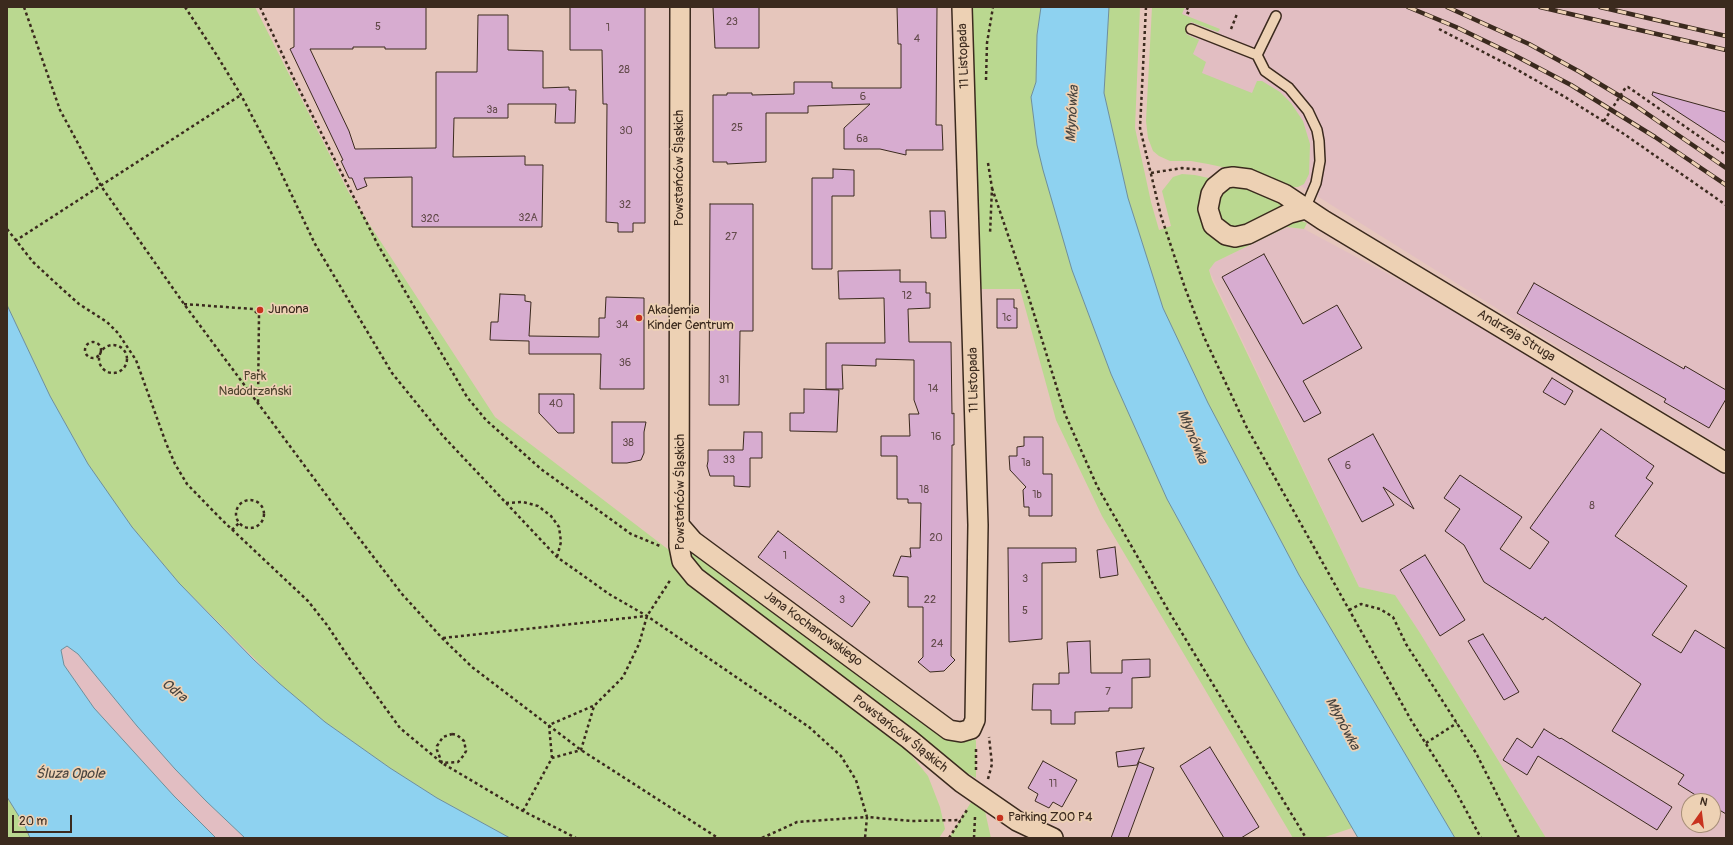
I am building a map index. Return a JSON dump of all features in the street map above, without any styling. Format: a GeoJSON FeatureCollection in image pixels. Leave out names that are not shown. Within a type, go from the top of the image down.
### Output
{"type":"FeatureCollection","features":[{"type":"Feature","properties":{"kind":"street","name":"Powstańców Śląskich"},"geometry":{"type":"LineString","coordinates":[[680,7],[681,557],[695,577],[909,739],[976,786],[1017,821],[1053,838]]}},
{"type":"Feature","properties":{"kind":"street","name":"11 Listopada"},"geometry":{"type":"LineString","coordinates":[[949,730],[961,732],[971,729],[975,720],[978,525],[962,7]]}},
{"type":"Feature","properties":{"kind":"street"},"geometry":{"type":"LineString","coordinates":[[1233,177],[1226,178],[1215,187],[1208,209],[1213,225],[1226,235],[1241,237],[1290,213],[1305,209]]}},
{"type":"Feature","properties":{"kind":"street","name":"Andrzeja Struga"},"geometry":{"type":"LineString","coordinates":[[1233,177],[1249,179],[1284,194],[1305,209],[1726,463]]}},
{"type":"Feature","properties":{"kind":"street","name":"Jana Kochanowskiego"},"geometry":{"type":"LineString","coordinates":[[680,526],[693,541],[949,730]]}},
{"type":"Feature","properties":{"kind":"lane"},"geometry":{"type":"LineString","coordinates":[[1258,55],[1276,16]]}},
{"type":"Feature","properties":{"kind":"lane"},"geometry":{"type":"LineString","coordinates":[[1191,29],[1258,55],[1265,71],[1289,88],[1302,102],[1316,130],[1320,151],[1319,172],[1305,209]]}},
{"type":"Feature","properties":{"kind":"path"},"geometry":{"type":"LineString","coordinates":[[24,7],[60,110],[101,186],[184,304],[402,594],[442,638],[472,666],[581,750],[718,838]]}},
{"type":"Feature","properties":{"kind":"path"},"geometry":{"type":"LineString","coordinates":[[185,7],[242,95],[315,244],[392,373],[443,436],[557,557],[609,594],[647,616],[808,727],[842,756],[856,780],[867,817],[865,838]]}},
{"type":"Feature","properties":{"kind":"path"},"geometry":{"type":"LineString","coordinates":[[260,7],[378,244],[467,397],[486,420],[541,469],[631,534],[681,557],[647,616],[639,644],[623,677],[594,706],[549,725]]}},
{"type":"Feature","properties":{"kind":"path"},"geometry":{"type":"LineString","coordinates":[[986,83],[988,43],[993,7]]}},
{"type":"Feature","properties":{"kind":"path"},"geometry":{"type":"LineString","coordinates":[[1146,7],[1140,128],[1161,216],[1185,288],[1204,337],[1248,428],[1349,610],[1455,790],[1481,838]]}},
{"type":"Feature","properties":{"kind":"path"},"geometry":{"type":"LineString","coordinates":[[1438,29],[1516,68],[1604,121],[1726,205]]}},
{"type":"Feature","properties":{"kind":"path"},"geometry":{"type":"LineString","coordinates":[[1604,121],[1626,87],[1628,87],[1726,155]]}},
{"type":"Feature","properties":{"kind":"path"},"geometry":{"type":"LineString","coordinates":[[15,241],[242,95]]}},
{"type":"Feature","properties":{"kind":"path"},"geometry":{"type":"LineString","coordinates":[[988,160],[992,188],[1025,285],[1065,414],[1097,486],[1168,610],[1306,838]]}},
{"type":"Feature","properties":{"kind":"path"},"geometry":{"type":"LineString","coordinates":[[1151,172],[1193,168],[1233,177]]}},
{"type":"Feature","properties":{"kind":"path"},"geometry":{"type":"LineString","coordinates":[[7,229],[33,262],[79,304],[107,322],[118,333],[136,360],[166,443],[175,464],[187,484],[232,530],[308,601],[327,625],[400,728],[442,763],[523,811],[576,838]]}},
{"type":"Feature","properties":{"kind":"path"},"geometry":{"type":"LineString","coordinates":[[184,304],[253,309],[259,315],[258,404]]}},
{"type":"Feature","properties":{"kind":"path"},"geometry":{"type":"LineString","coordinates":[[99,356],[92,359],[87,356],[85,347],[89,342],[95,342],[100,345],[101,350]]}},
{"type":"Feature","properties":{"kind":"path"},"geometry":{"type":"LineString","coordinates":[[113,344],[125,351],[127,356],[126,365],[123,369],[115,373],[106,371],[102,368],[98,360],[101,350],[108,345],[113,344]]}},
{"type":"Feature","properties":{"kind":"path"},"geometry":{"type":"LineString","coordinates":[[125,351],[129,349]]}},
{"type":"Feature","properties":{"kind":"path"},"geometry":{"type":"LineString","coordinates":[[251,499],[260,503],[264,511],[264,515],[260,524],[247,528],[239,523],[236,514],[238,505],[251,499]]}},
{"type":"Feature","properties":{"kind":"path"},"geometry":{"type":"LineString","coordinates":[[506,504],[523,502],[538,506],[551,516],[559,527],[561,542],[557,557]]}},
{"type":"Feature","properties":{"kind":"path"},"geometry":{"type":"LineString","coordinates":[[232,530],[239,523]]}},
{"type":"Feature","properties":{"kind":"path"},"geometry":{"type":"LineString","coordinates":[[1349,610],[1361,604],[1380,609],[1393,617],[1406,644],[1476,753],[1519,838]]}},
{"type":"Feature","properties":{"kind":"path"},"geometry":{"type":"LineString","coordinates":[[442,638],[647,616]]}},
{"type":"Feature","properties":{"kind":"path"},"geometry":{"type":"LineString","coordinates":[[581,750],[594,706]]}},
{"type":"Feature","properties":{"kind":"path"},"geometry":{"type":"LineString","coordinates":[[1426,743],[1457,723]]}},
{"type":"Feature","properties":{"kind":"path"},"geometry":{"type":"LineString","coordinates":[[523,811],[552,758],[549,725]]}},
{"type":"Feature","properties":{"kind":"path"},"geometry":{"type":"LineString","coordinates":[[447,735],[457,735],[464,741],[466,750],[464,755],[458,762],[442,763],[437,750],[440,740],[447,735]]}},
{"type":"Feature","properties":{"kind":"path"},"geometry":{"type":"LineString","coordinates":[[976,786],[985,788],[992,764],[989,737]]}},
{"type":"Feature","properties":{"kind":"path"},"geometry":{"type":"LineString","coordinates":[[949,838],[961,820],[976,786],[976,746]]}},
{"type":"Feature","properties":{"kind":"path"},"geometry":{"type":"LineString","coordinates":[[552,758],[581,750]]}},
{"type":"Feature","properties":{"kind":"path"},"geometry":{"type":"LineString","coordinates":[[762,838],[797,822],[867,817],[911,821],[961,820]]}},
{"type":"Feature","properties":{"kind":"shaded area"},"geometry":{"type":"Polygon","coordinates":[[[1180,7],[1726,7],[1726,449],[1621,386],[1301,186],[1201,148],[1180,7]]]}},
{"type":"Feature","properties":{"kind":"shaded area"},"geometry":{"type":"Polygon","coordinates":[[[1287,227],[1304,229],[1487,327],[1726,470],[1726,838],[1546,838],[1420,633],[1395,596],[1359,587],[1209,270],[1215,262],[1287,227]]]}},
{"type":"Feature","properties":{"kind":"shaded area"},"geometry":{"type":"Polygon","coordinates":[[[67,646],[78,654],[137,726],[175,769],[245,838],[216,838],[174,796],[94,708],[64,665],[61,650],[67,646]]]}},
{"type":"Feature","properties":{"kind":"green space","name":"Park Nadodrzański"},"geometry":{"type":"Polygon","coordinates":[[[7,7],[255,7],[349,193],[495,417],[682,560],[680,526],[949,730],[971,729],[976,741],[976,778],[943,760],[899,740],[928,776],[940,807],[945,829],[939,838],[510,838],[437,798],[390,768],[325,722],[279,683],[179,583],[132,527],[88,464],[50,396],[7,305],[7,7]]]}},
{"type":"Feature","properties":{"kind":"green space"},"geometry":{"type":"Polygon","coordinates":[[[969,7],[1041,7],[1037,35],[1036,82],[1031,97],[1037,145],[1072,270],[1111,374],[1167,499],[1247,645],[1352,828],[1322,838],[1293,838],[1102,516],[1056,420],[1020,289],[977,289],[969,7]]]}},
{"type":"Feature","properties":{"kind":"green space"},"geometry":{"type":"Polygon","coordinates":[[[1109,7],[1140,7],[1135,128],[1151,202],[1159,230],[1171,226],[1162,191],[1173,177],[1182,174],[1213,179],[1212,234],[1290,221],[1299,220],[1307,223],[1304,229],[1287,227],[1215,262],[1209,270],[1212,280],[1359,587],[1395,595],[1546,838],[1455,838],[1299,575],[1208,403],[1163,308],[1128,198],[1104,93],[1109,7]]]}},
{"type":"Feature","properties":{"kind":"green space"},"geometry":{"type":"Polygon","coordinates":[[[1152,7],[1185,7],[1182,14],[1220,29],[1218,32],[1191,22],[1186,34],[1199,40],[1193,54],[1206,62],[1202,73],[1252,93],[1257,81],[1262,81],[1280,92],[1291,103],[1303,121],[1310,144],[1309,174],[1304,184],[1298,187],[1292,187],[1236,170],[1208,164],[1191,161],[1170,161],[1159,156],[1153,151],[1148,138],[1146,121],[1152,7]]]}},
{"type":"Feature","properties":{"kind":"green space"},"geometry":{"type":"Polygon","coordinates":[[[1238,183],[1281,199],[1285,205],[1244,228],[1230,229],[1215,213],[1222,188],[1238,183]]]}},
{"type":"Feature","properties":{"kind":"green space"},"geometry":{"type":"Polygon","coordinates":[[[976,794],[982,798],[991,838],[949,838],[976,794]]]}},
{"type":"Feature","properties":{"kind":"green space"},"geometry":{"type":"Polygon","coordinates":[[[7,797],[25,826],[30,838],[7,838],[7,797]]]}},
{"type":"Feature","properties":{"kind":"water","name":"Młynówka"},"geometry":{"type":"Polygon","coordinates":[[[1041,7],[1109,7],[1104,93],[1128,198],[1163,308],[1208,403],[1299,575],[1455,838],[1358,838],[1247,645],[1167,499],[1111,374],[1072,270],[1043,170],[1037,145],[1031,97],[1036,82],[1037,35],[1041,7]]]}},
{"type":"Feature","properties":{"kind":"water"},"geometry":{"type":"Polygon","coordinates":[[[7,305],[50,396],[88,464],[132,527],[179,583],[254,660],[325,722],[390,768],[437,798],[510,838],[245,838],[175,769],[137,726],[78,654],[67,646],[61,650],[64,665],[94,708],[174,796],[216,838],[30,838],[25,826],[7,797],[7,305]]]}},
{"type":"Feature","properties":{"kind":"building"},"geometry":{"type":"Polygon","coordinates":[[[294,7],[426,7],[426,49],[353,47],[353,49],[310,49],[349,131],[355,149],[436,148],[436,72],[477,72],[478,15],[508,15],[508,50],[543,51],[543,88],[569,87],[569,90],[576,90],[575,123],[555,123],[556,104],[508,104],[508,118],[454,118],[453,157],[525,156],[525,165],[543,165],[542,227],[412,227],[412,177],[364,178],[367,186],[357,190],[352,178],[349,178],[341,161],[343,160],[290,49],[294,47],[294,7]]]}},
{"type":"Feature","properties":{"kind":"building"},"geometry":{"type":"Polygon","coordinates":[[[570,7],[645,7],[645,223],[633,223],[633,232],[618,232],[618,223],[606,222],[607,104],[603,104],[602,50],[570,50],[570,7]]]}},
{"type":"Feature","properties":{"kind":"building"},"geometry":{"type":"Polygon","coordinates":[[[713,7],[759,7],[759,48],[715,48],[713,7]]]}},
{"type":"Feature","properties":{"kind":"building"},"geometry":{"type":"Polygon","coordinates":[[[897,7],[937,7],[936,125],[942,125],[943,150],[906,150],[906,155],[880,149],[844,149],[844,128],[870,104],[808,106],[808,113],[766,113],[766,162],[727,164],[727,162],[713,162],[713,95],[727,95],[727,93],[752,93],[752,95],[794,94],[794,82],[832,82],[832,88],[901,88],[901,44],[898,44],[897,7]]]}},
{"type":"Feature","properties":{"kind":"building"},"geometry":{"type":"Polygon","coordinates":[[[1653,92],[1726,112],[1726,143],[1652,95],[1653,92]]]}},
{"type":"Feature","properties":{"kind":"building"},"geometry":{"type":"Polygon","coordinates":[[[833,169],[854,170],[854,196],[832,196],[832,269],[812,269],[812,178],[833,178],[833,169]]]}},
{"type":"Feature","properties":{"kind":"building"},"geometry":{"type":"Polygon","coordinates":[[[710,204],[753,204],[753,331],[740,331],[739,405],[709,405],[710,204]]]}},
{"type":"Feature","properties":{"kind":"building"},"geometry":{"type":"Polygon","coordinates":[[[930,211],[945,211],[946,238],[931,238],[930,211]]]}},
{"type":"Feature","properties":{"kind":"building"},"geometry":{"type":"Polygon","coordinates":[[[1264,254],[1303,324],[1337,305],[1362,348],[1303,381],[1321,413],[1304,422],[1222,277],[1264,254]]]}},
{"type":"Feature","properties":{"kind":"building"},"geometry":{"type":"Polygon","coordinates":[[[900,270],[900,282],[926,282],[926,293],[930,293],[930,308],[908,309],[909,342],[951,342],[954,445],[952,445],[951,656],[955,660],[944,671],[930,672],[918,662],[923,657],[923,607],[908,607],[908,577],[893,576],[901,556],[911,557],[910,548],[920,548],[921,503],[908,503],[908,499],[897,499],[897,456],[881,456],[881,436],[910,436],[909,414],[919,414],[914,400],[914,360],[876,359],[876,366],[842,365],[843,389],[826,389],[826,343],[885,343],[884,298],[839,299],[838,271],[900,270]]]}},
{"type":"Feature","properties":{"kind":"building"},"geometry":{"type":"Polygon","coordinates":[[[1534,283],[1684,369],[1685,366],[1726,390],[1726,399],[1709,428],[1664,402],[1666,399],[1517,313],[1534,283]]]}},
{"type":"Feature","properties":{"kind":"building"},"geometry":{"type":"Polygon","coordinates":[[[500,294],[525,295],[525,301],[531,302],[529,336],[599,337],[599,318],[605,318],[606,297],[644,298],[644,389],[600,389],[601,354],[529,354],[529,341],[490,340],[491,322],[498,322],[500,294]]]}},
{"type":"Feature","properties":{"kind":"building"},"geometry":{"type":"Polygon","coordinates":[[[997,299],[1014,299],[1014,308],[1017,308],[1017,328],[997,328],[997,299]]]}},
{"type":"Feature","properties":{"kind":"building"},"geometry":{"type":"Polygon","coordinates":[[[1552,378],[1573,391],[1565,405],[1543,392],[1552,378]]]}},
{"type":"Feature","properties":{"kind":"building"},"geometry":{"type":"Polygon","coordinates":[[[804,389],[839,390],[837,432],[790,431],[790,413],[804,413],[804,389]]]}},
{"type":"Feature","properties":{"kind":"building"},"geometry":{"type":"Polygon","coordinates":[[[539,394],[574,394],[574,433],[558,433],[539,413],[539,394]]]}},
{"type":"Feature","properties":{"kind":"building"},"geometry":{"type":"Polygon","coordinates":[[[612,422],[646,422],[644,432],[644,453],[641,460],[627,463],[612,463],[612,422]]]}},
{"type":"Feature","properties":{"kind":"building"},"geometry":{"type":"Polygon","coordinates":[[[1601,429],[1654,466],[1646,478],[1653,483],[1615,536],[1687,586],[1652,635],[1681,653],[1695,630],[1726,649],[1726,814],[1721,811],[1721,793],[1692,793],[1678,784],[1684,775],[1612,731],[1641,684],[1545,617],[1543,620],[1484,582],[1464,545],[1445,531],[1460,509],[1444,498],[1460,475],[1522,517],[1500,549],[1530,569],[1549,542],[1530,528],[1601,429]]]}},
{"type":"Feature","properties":{"kind":"building"},"geometry":{"type":"Polygon","coordinates":[[[744,432],[762,432],[762,458],[750,458],[750,487],[734,486],[734,476],[710,476],[707,466],[708,450],[743,450],[744,432]]]}},
{"type":"Feature","properties":{"kind":"building"},"geometry":{"type":"Polygon","coordinates":[[[1373,434],[1414,509],[1383,487],[1394,505],[1362,522],[1328,459],[1373,434]]]}},
{"type":"Feature","properties":{"kind":"building"},"geometry":{"type":"Polygon","coordinates":[[[1024,437],[1043,437],[1043,474],[1052,474],[1052,516],[1029,516],[1029,507],[1024,507],[1023,490],[1026,487],[1010,470],[1009,456],[1017,456],[1017,447],[1024,446],[1024,437]]]}},
{"type":"Feature","properties":{"kind":"building"},"geometry":{"type":"Polygon","coordinates":[[[778,531],[870,602],[852,627],[758,557],[778,531]]]}},
{"type":"Feature","properties":{"kind":"building"},"geometry":{"type":"Polygon","coordinates":[[[1115,547],[1118,575],[1100,578],[1097,550],[1115,547]]]}},
{"type":"Feature","properties":{"kind":"building"},"geometry":{"type":"Polygon","coordinates":[[[1008,548],[1076,548],[1076,562],[1042,563],[1042,639],[1009,642],[1008,548]]]}},
{"type":"Feature","properties":{"kind":"building"},"geometry":{"type":"Polygon","coordinates":[[[1425,555],[1465,620],[1440,636],[1400,570],[1425,555]]]}},
{"type":"Feature","properties":{"kind":"building"},"geometry":{"type":"Polygon","coordinates":[[[1483,634],[1519,692],[1504,700],[1468,641],[1483,634]]]}},
{"type":"Feature","properties":{"kind":"building"},"geometry":{"type":"Polygon","coordinates":[[[1090,641],[1091,673],[1122,673],[1122,660],[1150,659],[1150,677],[1132,678],[1132,708],[1109,708],[1109,711],[1075,712],[1075,724],[1051,724],[1051,710],[1032,710],[1033,684],[1059,684],[1059,673],[1069,673],[1067,642],[1090,641]]]}},
{"type":"Feature","properties":{"kind":"building"},"geometry":{"type":"Polygon","coordinates":[[[1544,729],[1672,807],[1657,830],[1538,756],[1527,775],[1503,760],[1517,738],[1532,748],[1544,729]]]}},
{"type":"Feature","properties":{"kind":"building"},"geometry":{"type":"Polygon","coordinates":[[[1210,747],[1259,827],[1241,838],[1224,838],[1180,766],[1210,747]]]}},
{"type":"Feature","properties":{"kind":"building"},"geometry":{"type":"Polygon","coordinates":[[[1144,748],[1137,765],[1118,767],[1116,752],[1144,748]]]}},
{"type":"Feature","properties":{"kind":"building"},"geometry":{"type":"Polygon","coordinates":[[[1043,761],[1077,780],[1062,807],[1053,802],[1049,808],[1035,801],[1038,794],[1028,788],[1043,761]]]}},
{"type":"Feature","properties":{"kind":"building"},"geometry":{"type":"Polygon","coordinates":[[[1139,762],[1154,768],[1128,838],[1111,838],[1139,762]]]}},
{"type":"Feature","properties":{"kind":"railway"},"geometry":{"type":"LineString","coordinates":[[1408,7],[1456,27],[1571,85],[1655,137],[1726,185]]}},
{"type":"Feature","properties":{"kind":"railway"},"geometry":{"type":"LineString","coordinates":[[1447,7],[1529,44],[1580,72],[1633,104],[1726,168]]}},
{"type":"Feature","properties":{"kind":"railway"},"geometry":{"type":"LineString","coordinates":[[1540,7],[1726,50]]}},
{"type":"Feature","properties":{"kind":"railway"},"geometry":{"type":"LineString","coordinates":[[1600,7],[1726,36]]}},
{"type":"Feature","properties":{"kind":"place","name":"Junona"},"geometry":{"type":"Point","coordinates":[260,310]}},
{"type":"Feature","properties":{"kind":"place","name":"Akademia Kinder Centrum"},"geometry":{"type":"Point","coordinates":[639,318]}},
{"type":"Feature","properties":{"kind":"place","name":"Parking ZOO P4"},"geometry":{"type":"Point","coordinates":[1000,818]}},
{"type":"Feature","properties":{"kind":"water label","name":"Odra"},"geometry":{"type":"Point","coordinates":[174,691]}},
{"type":"Feature","properties":{"kind":"water label","name":"Śluza Opole"},"geometry":{"type":"Point","coordinates":[70,774]}}]}
